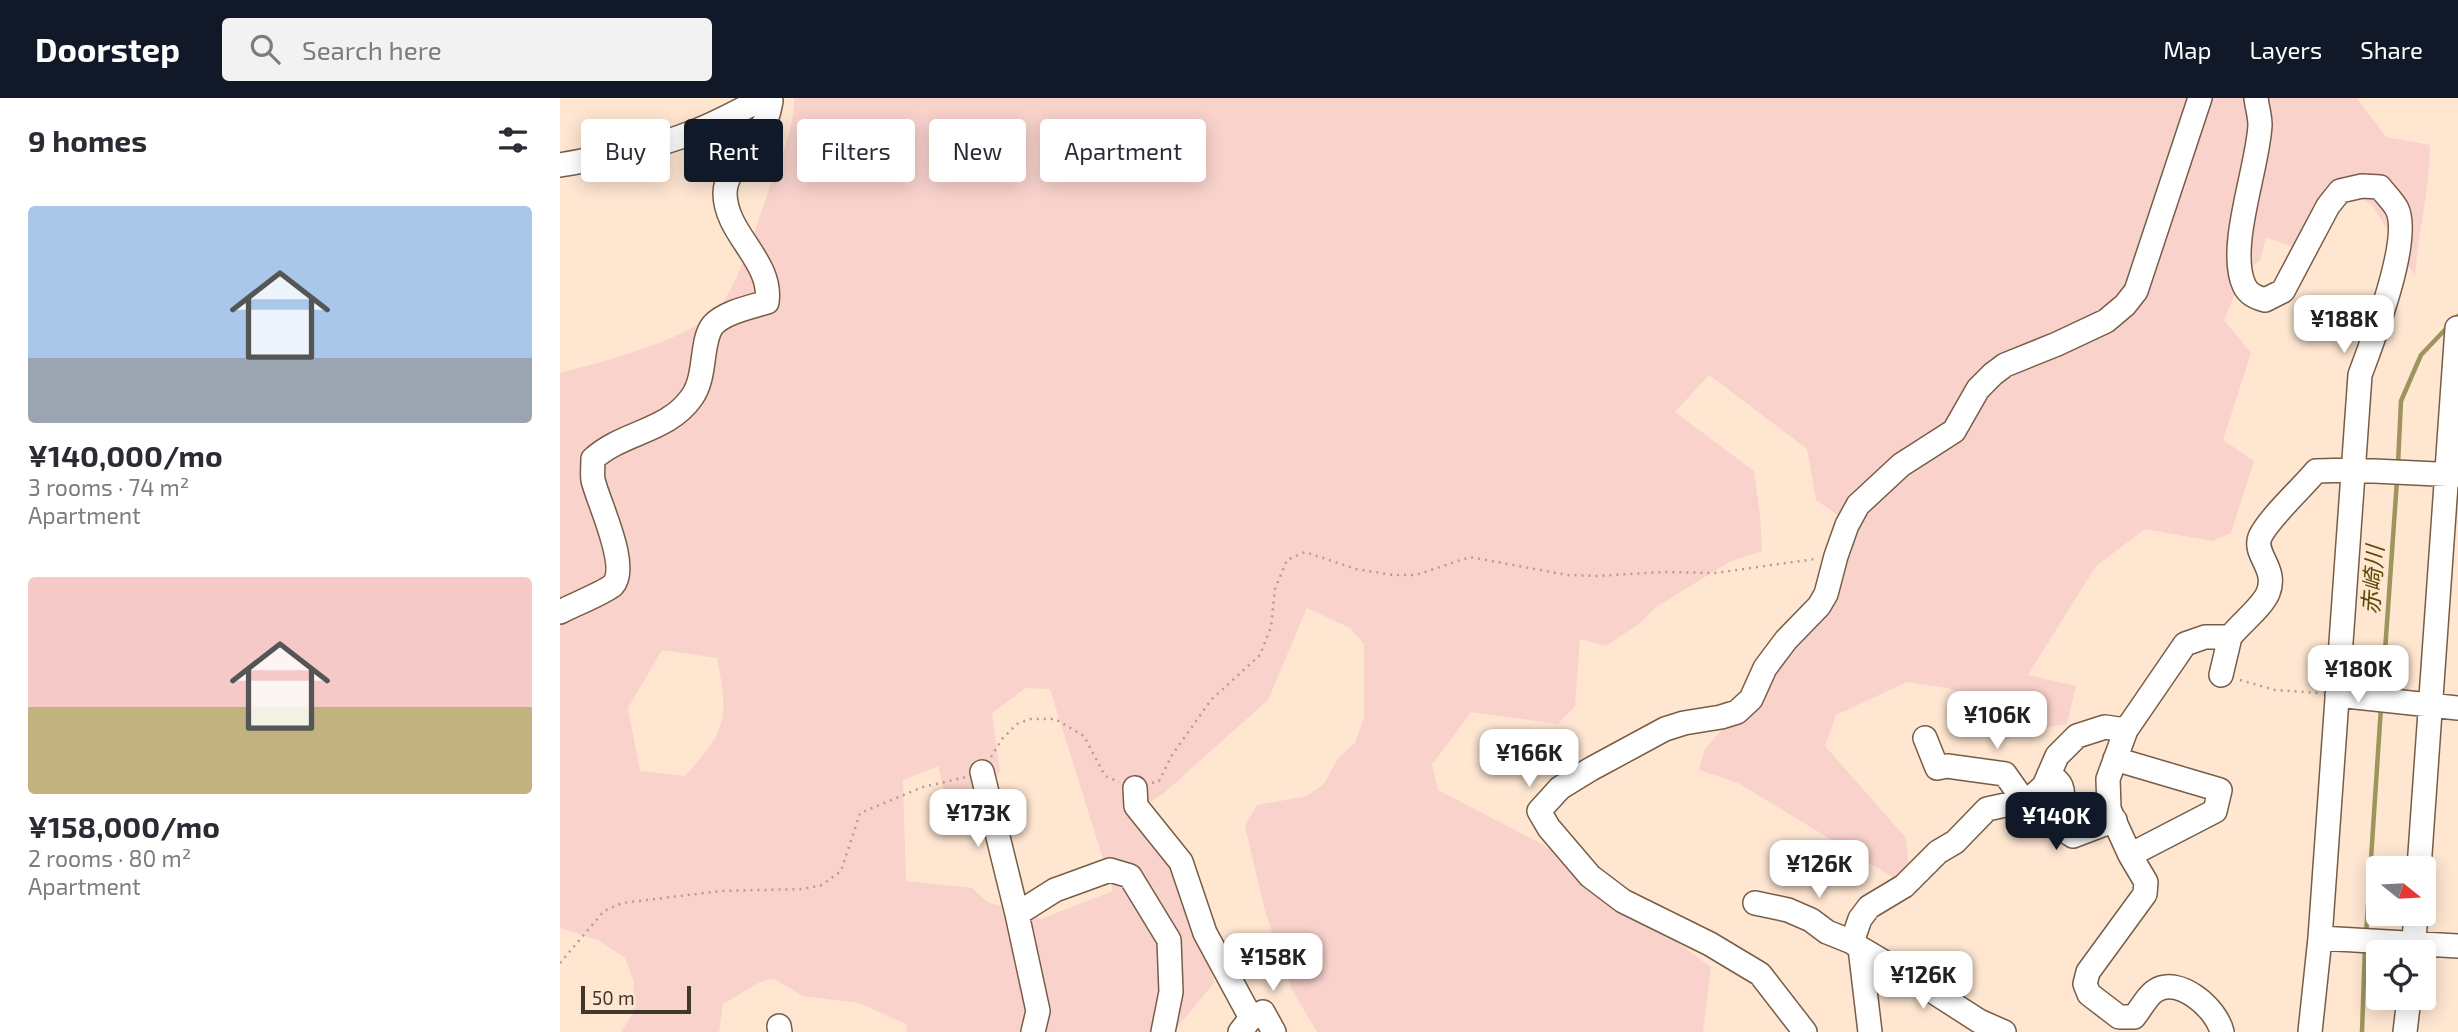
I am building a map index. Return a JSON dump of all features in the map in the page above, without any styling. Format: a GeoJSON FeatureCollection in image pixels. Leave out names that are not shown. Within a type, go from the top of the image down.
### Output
{"type":"FeatureCollection","features":[{"type":"Feature","properties":{"kind":"street"},"geometry":{"type":"LineString","coordinates":[[560,165],[658,144],[696,131],[764,98],[771,101],[768,117],[725,188],[726,205],[733,223],[761,268],[769,289],[768,302],[730,315],[714,324],[708,335],[703,373],[692,397],[666,422],[605,447],[593,459],[593,480],[605,511],[617,561],[617,577],[612,586],[560,612]]}},
{"type":"Feature","properties":{"kind":"street"},"geometry":{"type":"LineString","coordinates":[[1805,1032],[1760,974],[1710,944],[1623,901],[1590,876],[1549,828],[1539,811],[1560,788],[1665,729],[1737,712],[1751,699],[1765,668],[1786,640],[1819,606],[1826,594],[1847,524],[1858,505],[1901,466],[1954,431],[1978,389],[2005,365],[2106,321],[2125,305],[2136,290],[2200,98]]}},
{"type":"Feature","properties":{"kind":"street"},"geometry":{"type":"LineString","coordinates":[[2256,98],[2260,123],[2238,257],[2244,284],[2252,295],[2265,300],[2283,291],[2328,206],[2340,191],[2362,186],[2380,187],[2397,210],[2400,231],[2388,294],[2360,375],[2320,938],[2310,1032]]}},
{"type":"Feature","properties":{"kind":"street"},"geometry":{"type":"LineString","coordinates":[[2420,856],[2430,705],[2452,475],[2457,328]]}},
{"type":"Feature","properties":{"kind":"street"},"geometry":{"type":"LineString","coordinates":[[2221,675],[2230,637],[2262,604],[2269,591],[2272,576],[2259,549],[2259,539],[2273,519],[2316,471],[2452,475]]}},
{"type":"Feature","properties":{"kind":"street"},"geometry":{"type":"LineString","coordinates":[[2222,1032],[2210,1009],[2197,997],[2185,991],[2167,988],[2155,991],[2134,1017],[2126,1018],[2119,1017],[2089,994],[2085,984],[2088,972],[2145,894],[2146,882],[2109,809],[2108,779],[2126,730],[2185,644],[2205,637],[2230,637]]}},
{"type":"Feature","properties":{"kind":"street"},"geometry":{"type":"LineString","coordinates":[[2337,695],[2458,708]]}},
{"type":"Feature","properties":{"kind":"street"},"geometry":{"type":"LineString","coordinates":[[1870,1032],[1856,945],[1860,919],[1869,907],[1905,886],[1938,852],[1955,842],[1987,808],[2024,801],[2044,786],[2057,756],[2077,736],[2105,727],[2126,730]]}},
{"type":"Feature","properties":{"kind":"street"},"geometry":{"type":"LineString","coordinates":[[1925,738],[1937,768],[1947,766],[2005,774],[2024,801]]}},
{"type":"Feature","properties":{"kind":"street"},"geometry":{"type":"LineString","coordinates":[[2115,759],[2220,790],[2215,811],[2130,855]]}},
{"type":"Feature","properties":{"kind":"street"},"geometry":{"type":"LineString","coordinates":[[982,772],[1038,1012],[1032,1032]]}},
{"type":"Feature","properties":{"kind":"street"},"geometry":{"type":"LineString","coordinates":[[2049,774],[2060,783],[2062,793],[2059,818],[2068,834],[2073,836],[2115,820]]}},
{"type":"Feature","properties":{"kind":"street"},"geometry":{"type":"LineString","coordinates":[[1135,788],[1136,806],[1181,862],[1205,933],[1246,1025],[1263,1012],[1273,1032]]}},
{"type":"Feature","properties":{"kind":"street"},"geometry":{"type":"LineString","coordinates":[[1017,914],[1055,890],[1110,870],[1130,876],[1170,940],[1171,992],[1163,1032]]}},
{"type":"Feature","properties":{"kind":"street"},"geometry":{"type":"LineString","coordinates":[[1755,902],[1788,910],[1811,920],[1827,932],[1856,945],[1926,986],[1979,1021],[2003,1032]]}},
{"type":"Feature","properties":{"kind":"street"},"geometry":{"type":"LineString","coordinates":[[2320,938],[2366,943]]}},
{"type":"Feature","properties":{"kind":"street"},"geometry":{"type":"LineString","coordinates":[[2436,947],[2458,946]]}},
{"type":"Feature","properties":{"kind":"street"},"geometry":{"type":"LineString","coordinates":[[2406,1032],[2408,1010]]}},
{"type":"Feature","properties":{"kind":"path"},"geometry":{"type":"LineString","coordinates":[[560,963],[604,911],[622,902],[721,891],[803,889],[822,885],[841,871],[860,813],[923,788],[982,772],[1002,739],[1017,724],[1030,719],[1055,719],[1084,736],[1105,776],[1135,788],[1159,781],[1172,755],[1211,700],[1259,655],[1271,627],[1275,589],[1287,560],[1305,552],[1356,569],[1405,575],[1416,575],[1470,557],[1567,575],[1597,576],[1663,572],[1715,573],[1836,556]]}},
{"type":"Feature","properties":{"kind":"path"},"geometry":{"type":"LineString","coordinates":[[2221,675],[2275,690],[2337,695]]}},
{"type":"Feature","properties":{"kind":"shaded area"},"geometry":{"type":"Polygon","coordinates":[[[794,98],[2357,98],[2386,137],[2430,145],[2415,276],[2373,206],[2339,184],[2293,247],[2266,237],[2260,261],[2245,270],[2224,320],[2251,353],[2223,440],[2254,461],[2231,533],[2212,541],[2145,529],[2096,566],[2028,675],[2076,686],[2067,724],[2044,728],[1947,688],[1907,682],[1836,715],[1825,746],[1906,838],[1909,868],[1894,878],[1738,783],[1699,770],[1705,749],[1830,604],[1839,516],[1816,500],[1807,449],[1709,375],[1675,412],[1754,471],[1762,551],[1731,561],[1656,607],[1639,624],[1606,646],[1580,639],[1575,706],[1558,724],[1471,712],[1432,765],[1438,790],[1542,844],[1711,967],[1703,1032],[1317,1032],[1292,990],[1265,911],[1245,826],[1257,805],[1307,796],[1324,784],[1338,758],[1355,743],[1364,718],[1364,644],[1350,628],[1307,608],[1268,700],[1164,793],[1147,804],[1215,982],[1173,1032],[907,1032],[906,1024],[859,1003],[803,996],[774,979],[760,982],[723,1004],[719,1032],[621,1032],[633,1013],[634,982],[625,958],[598,940],[560,928],[560,373],[667,340],[705,320],[718,309],[733,285],[772,182],[783,182],[783,152],[792,123],[794,98]],[[662,650],[628,708],[640,771],[685,776],[709,747],[717,734],[723,710],[717,658],[662,650]],[[1026,688],[992,713],[1000,771],[956,837],[938,766],[903,780],[906,881],[972,888],[987,902],[1041,919],[1113,891],[1050,689],[1026,688]]]}},
{"type":"Feature","properties":{"kind":"waterway","name":"赤崎川"},"geometry":{"type":"LineString","coordinates":[[2398,464],[2401,401],[2421,355],[2458,316]]}},
{"type":"Feature","properties":{"kind":"waterway","name":"赤崎川"},"geometry":{"type":"LineString","coordinates":[[2382,694],[2397,480]]}},
{"type":"Feature","properties":{"kind":"waterway","name":"赤崎川"},"geometry":{"type":"LineString","coordinates":[[2366,935],[2381,707]]}},
{"type":"Feature","properties":{"kind":"waterway","name":"赤崎川"},"geometry":{"type":"LineString","coordinates":[[2362,1032],[2365,948]]}}]}
